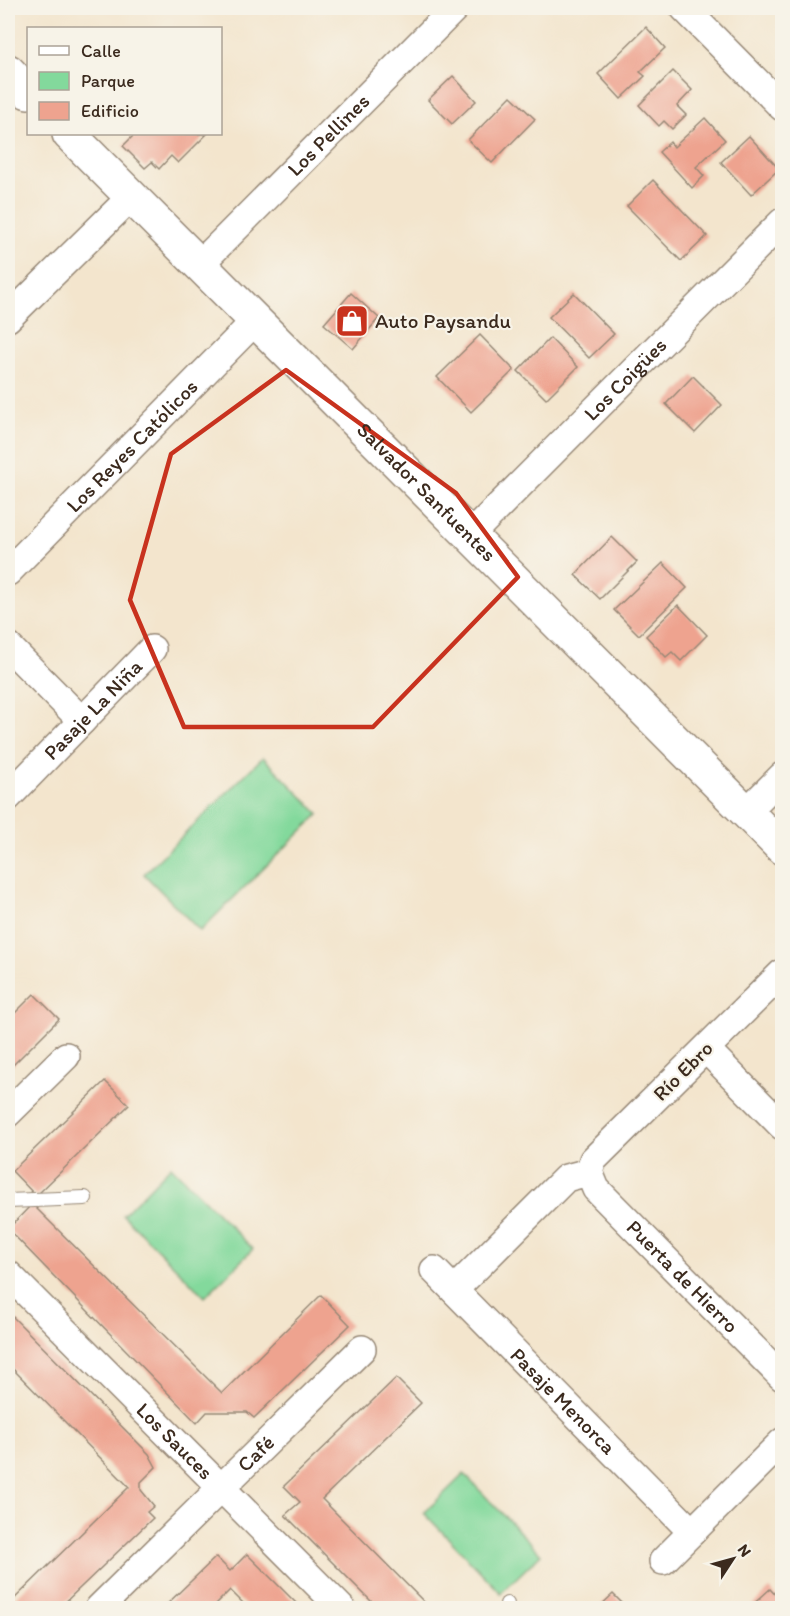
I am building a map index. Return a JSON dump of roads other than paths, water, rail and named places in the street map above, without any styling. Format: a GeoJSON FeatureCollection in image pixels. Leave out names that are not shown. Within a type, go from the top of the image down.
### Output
{"type":"FeatureCollection","features":[{"type":"Feature","properties":{"kind":"street","name":"Los Pellines"},"geometry":{"type":"LineString","coordinates":[[200,264],[455,8]]}},
{"type":"Feature","properties":{"kind":"street"},"geometry":{"type":"LineString","coordinates":[[684,8],[783,107]]}},
{"type":"Feature","properties":{"kind":"street"},"geometry":{"type":"LineString","coordinates":[[8,71],[27,91]]}},
{"type":"Feature","properties":{"kind":"street","name":"Salvador Sanfuentes"},"geometry":{"type":"LineString","coordinates":[[70,135],[783,848]]}},
{"type":"Feature","properties":{"kind":"street"},"geometry":{"type":"LineString","coordinates":[[8,318],[132,196]]}},
{"type":"Feature","properties":{"kind":"street","name":"Los Coigües"},"geometry":{"type":"LineString","coordinates":[[470,535],[783,222]]}},
{"type":"Feature","properties":{"kind":"street","name":"Los Reyes Católicos"},"geometry":{"type":"LineString","coordinates":[[8,572],[256,320]]}},
{"type":"Feature","properties":{"kind":"street"},"geometry":{"type":"LineString","coordinates":[[8,646],[81,721]]}},
{"type":"Feature","properties":{"kind":"street","name":"Pasaje La Niña"},"geometry":{"type":"LineString","coordinates":[[8,797],[152,649]]}},
{"type":"Feature","properties":{"kind":"street"},"geometry":{"type":"LineString","coordinates":[[746,812],[783,776]]}},
{"type":"Feature","properties":{"kind":"street","name":"Río Ebro"},"geometry":{"type":"LineString","coordinates":[[589,1173],[593,1160],[783,973]]}},
{"type":"Feature","properties":{"kind":"street"},"geometry":{"type":"LineString","coordinates":[[706,1049],[783,1126]]}},
{"type":"Feature","properties":{"kind":"street"},"geometry":{"type":"LineString","coordinates":[[8,1113],[66,1056]]}},
{"type":"Feature","properties":{"kind":"street"},"geometry":{"type":"LineString","coordinates":[[454,1290],[566,1178],[589,1173]]}},
{"type":"Feature","properties":{"kind":"street","name":"Puerta de Hierro"},"geometry":{"type":"LineString","coordinates":[[589,1173],[596,1189],[783,1377]]}},
{"type":"Feature","properties":{"kind":"street","name":"Pasaje Menorca"},"geometry":{"type":"LineString","coordinates":[[434,1270],[693,1532]]}},
{"type":"Feature","properties":{"kind":"street","name":"Los Sauces"},"geometry":{"type":"LineString","coordinates":[[8,1274],[340,1608]]}},
{"type":"Feature","properties":{"kind":"street","name":"Café"},"geometry":{"type":"LineString","coordinates":[[99,1608],[362,1349]]}},
{"type":"Feature","properties":{"kind":"street"},"geometry":{"type":"LineString","coordinates":[[663,1561],[783,1443]]}},
{"type":"Feature","properties":{"kind":"lane"},"geometry":{"type":"LineString","coordinates":[[8,1201],[85,1198]]}},
{"type":"Feature","properties":{"kind":"place","name":"Auto Paysandu"},"geometry":{"type":"Point","coordinates":[352,321]}}]}
